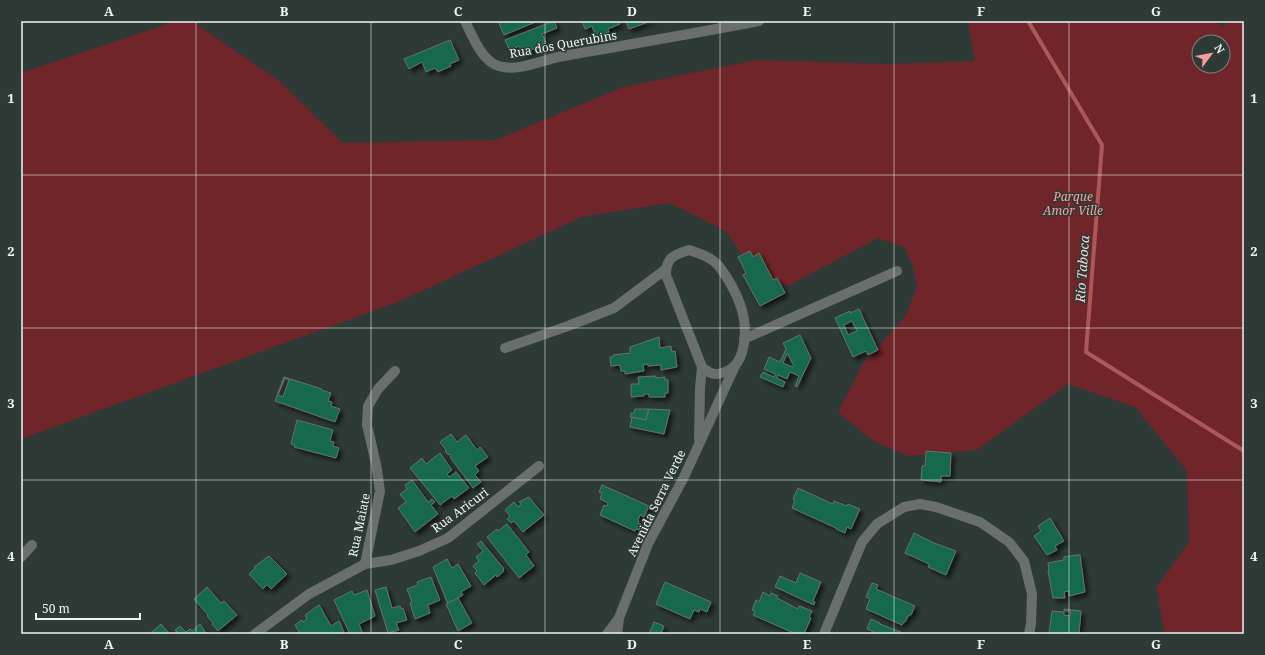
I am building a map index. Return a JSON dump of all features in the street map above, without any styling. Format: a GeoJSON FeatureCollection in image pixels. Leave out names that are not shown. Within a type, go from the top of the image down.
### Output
{"type":"FeatureCollection","features":[{"type":"Feature","properties":{"kind":"street","name":"Rua dos Querubins"},"geometry":{"type":"LineString","coordinates":[[465,21],[477,46],[490,62],[498,66],[508,67],[519,67],[555,58],[759,21]]}},
{"type":"Feature","properties":{"kind":"street","name":"Avenida Serra Verde"},"geometry":{"type":"LineString","coordinates":[[505,348],[614,308],[666,269],[669,260],[675,255],[689,250],[704,255],[718,266],[736,293],[742,307],[745,324],[743,351],[684,477],[648,544],[619,618]]}},
{"type":"Feature","properties":{"kind":"street"},"geometry":{"type":"LineString","coordinates":[[666,269],[666,275],[702,367],[699,443]]}},
{"type":"Feature","properties":{"kind":"street"},"geometry":{"type":"LineString","coordinates":[[744,339],[897,271]]}},
{"type":"Feature","properties":{"kind":"street"},"geometry":{"type":"LineString","coordinates":[[702,367],[710,374],[716,375],[735,366]]}},
{"type":"Feature","properties":{"kind":"street","name":"Rua Maiate"},"geometry":{"type":"LineString","coordinates":[[255,634],[309,594],[365,564],[380,491],[376,464],[367,425],[368,406],[378,389],[395,371]]}},
{"type":"Feature","properties":{"kind":"street","name":"Rua Aricuri"},"geometry":{"type":"LineString","coordinates":[[365,564],[391,560],[419,551],[448,538],[539,466]]}},
{"type":"Feature","properties":{"kind":"street"},"geometry":{"type":"LineString","coordinates":[[824,634],[862,542],[877,524],[904,507],[920,504],[936,506],[980,522],[1009,542],[1024,561],[1032,594],[1031,624],[1029,634]]}},
{"type":"Feature","properties":{"kind":"street"},"geometry":{"type":"LineString","coordinates":[[21,557],[32,545]]}},
{"type":"Feature","properties":{"kind":"street"},"geometry":{"type":"LineString","coordinates":[[607,634],[619,618]]}},
{"type":"Feature","properties":{"kind":"street"},"geometry":{"type":"LineString","coordinates":[[617,634],[619,618]]}},
{"type":"Feature","properties":{"kind":"green space","name":"Parque Amor Ville"},"geometry":{"type":"Polygon","coordinates":[[[176,21],[192,21],[278,80],[343,143],[496,140],[623,87],[756,60],[885,64],[975,61],[968,21],[1216,21],[1222,27],[1231,21],[1244,21],[1244,634],[1165,634],[1156,588],[1189,542],[1187,471],[1135,407],[1068,384],[977,450],[908,456],[873,441],[838,412],[864,362],[905,317],[917,287],[913,267],[904,247],[878,238],[788,286],[757,277],[726,231],[669,203],[582,217],[398,302],[21,439],[21,73],[176,21]]]}},
{"type":"Feature","properties":{"kind":"building"},"geometry":{"type":"Polygon","coordinates":[[[504,21],[538,21],[504,35],[499,23],[504,21]]]}},
{"type":"Feature","properties":{"kind":"building"},"geometry":{"type":"Polygon","coordinates":[[[554,21],[557,28],[542,34],[546,43],[523,54],[519,46],[510,51],[505,40],[554,21]]]}},
{"type":"Feature","properties":{"kind":"building"},"geometry":{"type":"Polygon","coordinates":[[[582,21],[618,21],[620,24],[608,29],[609,32],[596,37],[592,26],[585,29],[582,21]]]}},
{"type":"Feature","properties":{"kind":"building"},"geometry":{"type":"Polygon","coordinates":[[[626,21],[651,21],[629,29],[626,21]]]}},
{"type":"Feature","properties":{"kind":"building"},"geometry":{"type":"Polygon","coordinates":[[[450,40],[459,60],[450,64],[451,66],[438,72],[435,68],[426,72],[422,62],[409,69],[404,59],[450,40]]]}},
{"type":"Feature","properties":{"kind":"building"},"geometry":{"type":"Polygon","coordinates":[[[750,251],[753,257],[759,253],[773,280],[777,278],[785,293],[760,306],[743,275],[746,273],[738,257],[750,251]]]}},
{"type":"Feature","properties":{"kind":"building"},"geometry":{"type":"Polygon","coordinates":[[[859,309],[878,350],[868,355],[866,351],[853,357],[835,318],[850,311],[850,313],[859,309]],[[852,321],[844,325],[848,335],[857,331],[852,321]]]}},
{"type":"Feature","properties":{"kind":"building"},"geometry":{"type":"Polygon","coordinates":[[[800,335],[811,358],[797,387],[795,386],[799,376],[790,372],[787,379],[778,375],[777,378],[785,382],[783,387],[760,377],[763,372],[774,377],[775,374],[764,369],[769,357],[780,362],[786,349],[783,343],[800,335]],[[787,353],[783,363],[792,367],[794,366],[787,353]]]}},
{"type":"Feature","properties":{"kind":"building"},"geometry":{"type":"Polygon","coordinates":[[[659,337],[660,348],[671,346],[672,352],[675,351],[677,367],[661,370],[661,365],[648,366],[648,364],[643,365],[644,371],[625,374],[625,371],[621,371],[620,365],[611,366],[610,357],[613,357],[613,355],[630,353],[630,347],[659,337]]]}},
{"type":"Feature","properties":{"kind":"building"},"geometry":{"type":"Polygon","coordinates":[[[656,376],[656,378],[665,377],[665,380],[668,380],[668,393],[665,393],[665,397],[649,397],[649,394],[644,394],[644,396],[631,397],[631,384],[639,384],[638,377],[656,376]]]}},
{"type":"Feature","properties":{"kind":"building"},"geometry":{"type":"Polygon","coordinates":[[[284,377],[331,393],[328,401],[332,402],[331,406],[340,409],[335,422],[275,401],[284,377]],[[285,378],[278,395],[283,397],[289,380],[285,378]]]}},
{"type":"Feature","properties":{"kind":"building"},"geometry":{"type":"Polygon","coordinates":[[[635,409],[649,409],[646,420],[630,417],[631,413],[634,413],[635,409]]]}},
{"type":"Feature","properties":{"kind":"building"},"geometry":{"type":"Polygon","coordinates":[[[649,409],[670,410],[664,434],[630,427],[632,417],[646,420],[649,409]]]}},
{"type":"Feature","properties":{"kind":"building"},"geometry":{"type":"Polygon","coordinates":[[[297,420],[333,430],[330,441],[334,442],[333,446],[339,448],[336,458],[294,447],[295,445],[291,444],[297,420]]]}},
{"type":"Feature","properties":{"kind":"building"},"geometry":{"type":"Polygon","coordinates":[[[451,434],[457,442],[466,435],[477,450],[480,447],[488,457],[475,466],[479,471],[475,475],[481,482],[473,488],[440,442],[451,434]]]}},
{"type":"Feature","properties":{"kind":"building"},"geometry":{"type":"Polygon","coordinates":[[[926,451],[951,453],[950,476],[941,476],[941,482],[921,480],[922,466],[925,466],[926,451]]]}},
{"type":"Feature","properties":{"kind":"building"},"geometry":{"type":"Polygon","coordinates":[[[440,453],[452,470],[447,474],[449,477],[456,472],[469,488],[454,499],[452,496],[440,505],[410,468],[422,458],[426,464],[440,453]]]}},
{"type":"Feature","properties":{"kind":"building"},"geometry":{"type":"Polygon","coordinates":[[[412,480],[428,502],[432,499],[435,502],[431,505],[438,514],[415,532],[398,508],[406,502],[400,494],[407,489],[405,485],[412,480]]]}},
{"type":"Feature","properties":{"kind":"building"},"geometry":{"type":"Polygon","coordinates":[[[602,485],[649,506],[644,517],[640,515],[638,520],[638,523],[641,524],[639,530],[636,529],[635,531],[600,515],[604,505],[607,506],[608,503],[600,499],[602,493],[599,492],[602,485]]]}},
{"type":"Feature","properties":{"kind":"building"},"geometry":{"type":"Polygon","coordinates":[[[798,488],[833,504],[834,501],[847,506],[848,504],[860,509],[851,529],[847,527],[845,533],[792,508],[795,500],[793,499],[798,488]]]}},
{"type":"Feature","properties":{"kind":"building"},"geometry":{"type":"Polygon","coordinates":[[[529,497],[544,515],[523,532],[514,521],[511,523],[507,519],[510,516],[505,510],[514,502],[518,507],[521,504],[519,502],[529,497]]]}},
{"type":"Feature","properties":{"kind":"building"},"geometry":{"type":"Polygon","coordinates":[[[1050,518],[1064,541],[1055,546],[1057,550],[1047,555],[1034,536],[1041,531],[1038,526],[1050,518]]]}},
{"type":"Feature","properties":{"kind":"building"},"geometry":{"type":"Polygon","coordinates":[[[507,524],[529,552],[526,555],[534,566],[519,578],[487,537],[497,529],[498,531],[507,524]]]}},
{"type":"Feature","properties":{"kind":"building"},"geometry":{"type":"Polygon","coordinates":[[[914,533],[934,543],[956,551],[946,575],[928,567],[929,564],[905,553],[914,533]]]}},
{"type":"Feature","properties":{"kind":"building"},"geometry":{"type":"Polygon","coordinates":[[[481,541],[504,569],[504,571],[497,577],[496,575],[484,585],[475,573],[477,571],[473,566],[479,561],[476,557],[483,551],[477,544],[481,541]]]}},
{"type":"Feature","properties":{"kind":"building"},"geometry":{"type":"Polygon","coordinates":[[[1080,555],[1085,592],[1069,596],[1069,591],[1064,592],[1065,598],[1053,598],[1048,563],[1064,560],[1064,557],[1080,555]]]}},
{"type":"Feature","properties":{"kind":"building"},"geometry":{"type":"Polygon","coordinates":[[[269,556],[287,574],[271,589],[267,585],[263,589],[249,574],[255,568],[254,567],[269,556]]]}},
{"type":"Feature","properties":{"kind":"building"},"geometry":{"type":"Polygon","coordinates":[[[447,559],[452,568],[458,564],[471,586],[461,592],[463,595],[448,604],[433,567],[447,559]]]}},
{"type":"Feature","properties":{"kind":"building"},"geometry":{"type":"Polygon","coordinates":[[[800,573],[821,582],[813,601],[815,602],[814,605],[775,587],[780,576],[796,583],[800,573]]]}},
{"type":"Feature","properties":{"kind":"building"},"geometry":{"type":"Polygon","coordinates":[[[431,577],[440,600],[428,605],[430,613],[415,619],[410,603],[412,602],[407,589],[418,585],[417,582],[431,577]]]}},
{"type":"Feature","properties":{"kind":"building"},"geometry":{"type":"Polygon","coordinates":[[[665,582],[711,602],[707,612],[700,609],[699,612],[694,610],[690,619],[656,604],[665,582]]]}},
{"type":"Feature","properties":{"kind":"building"},"geometry":{"type":"Polygon","coordinates":[[[872,583],[878,585],[876,589],[915,606],[911,615],[909,615],[902,625],[866,609],[870,599],[866,597],[872,583]]]}},
{"type":"Feature","properties":{"kind":"building"},"geometry":{"type":"Polygon","coordinates":[[[207,587],[221,603],[224,601],[237,615],[218,631],[207,616],[208,615],[194,599],[207,587]]]}},
{"type":"Feature","properties":{"kind":"building"},"geometry":{"type":"Polygon","coordinates":[[[386,587],[392,608],[400,606],[401,609],[403,608],[407,620],[396,623],[399,630],[388,633],[375,590],[386,587]]]}},
{"type":"Feature","properties":{"kind":"building"},"geometry":{"type":"Polygon","coordinates":[[[367,590],[375,616],[359,624],[363,634],[350,634],[334,600],[352,591],[354,595],[367,590]]]}},
{"type":"Feature","properties":{"kind":"building"},"geometry":{"type":"Polygon","coordinates":[[[763,592],[770,596],[771,593],[778,596],[777,598],[798,609],[799,606],[812,611],[809,617],[811,618],[804,634],[796,634],[753,615],[755,611],[752,610],[756,600],[759,602],[763,592]]]}},
{"type":"Feature","properties":{"kind":"building"},"geometry":{"type":"Polygon","coordinates":[[[458,598],[472,623],[458,631],[446,604],[458,598]]]}},
{"type":"Feature","properties":{"kind":"building"},"geometry":{"type":"Polygon","coordinates":[[[319,605],[331,626],[339,621],[344,632],[340,634],[300,634],[295,625],[302,620],[303,622],[307,619],[305,615],[319,605]]]}},
{"type":"Feature","properties":{"kind":"building"},"geometry":{"type":"Polygon","coordinates":[[[1064,609],[1081,611],[1079,634],[1049,634],[1052,611],[1064,612],[1064,615],[1070,616],[1071,611],[1064,611],[1064,609]]]}},
{"type":"Feature","properties":{"kind":"building"},"geometry":{"type":"Polygon","coordinates":[[[871,619],[903,634],[873,634],[874,632],[867,629],[871,619]]]}},
{"type":"Feature","properties":{"kind":"building"},"geometry":{"type":"Polygon","coordinates":[[[654,622],[664,626],[661,634],[649,634],[654,622]]]}},
{"type":"Feature","properties":{"kind":"building"},"geometry":{"type":"Polygon","coordinates":[[[161,624],[170,634],[149,634],[153,631],[161,624]]]}},
{"type":"Feature","properties":{"kind":"building"},"geometry":{"type":"Polygon","coordinates":[[[200,624],[206,633],[207,632],[209,634],[179,634],[175,630],[180,626],[186,632],[190,629],[192,631],[200,624]]]}},
{"type":"Feature","properties":{"kind":"waterway","name":"Rio Taboca"},"geometry":{"type":"LineString","coordinates":[[1028,21],[1102,145],[1086,352],[1244,451]]}}]}
